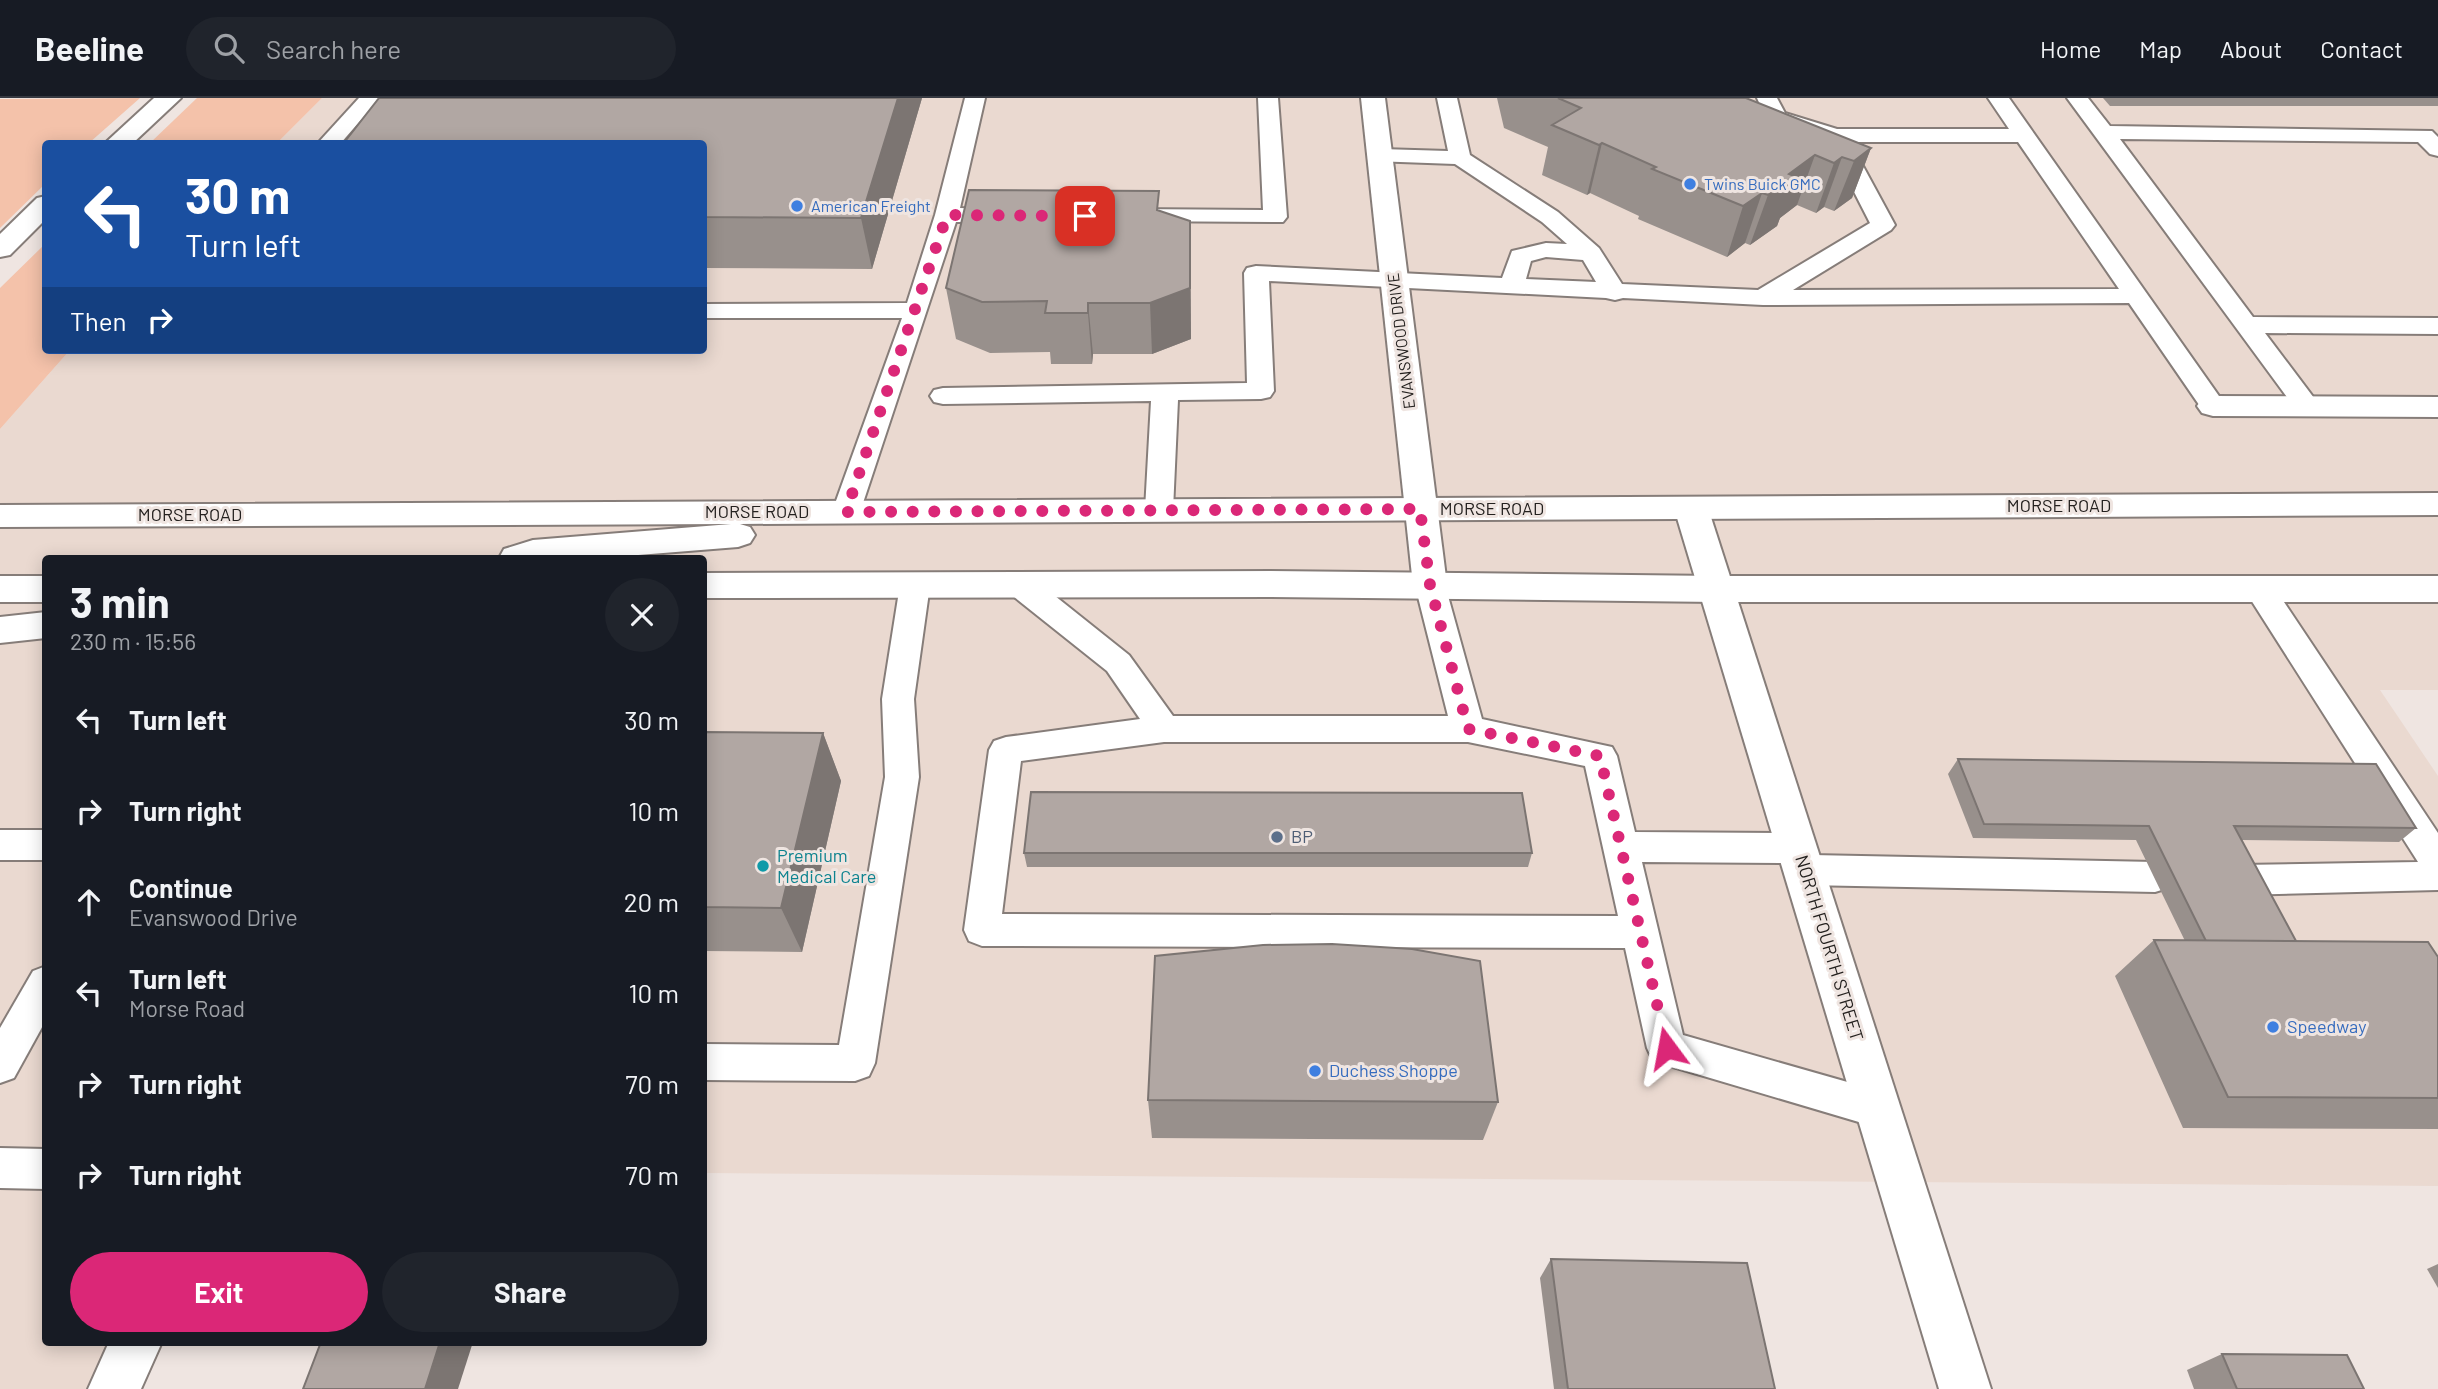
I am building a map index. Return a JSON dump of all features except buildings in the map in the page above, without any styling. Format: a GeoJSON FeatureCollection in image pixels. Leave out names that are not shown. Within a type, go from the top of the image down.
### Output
{"type":"FeatureCollection","features":[{"type":"Feature","properties":{"kind":"main road"},"geometry":{"type":"LineString","coordinates":[[121,140],[169,98]]}},
{"type":"Feature","properties":{"kind":"main road","name":"EVANSWOOD DRIVE"},"geometry":{"type":"LineString","coordinates":[[1373,98],[1430,585]]}},
{"type":"Feature","properties":{"kind":"main road"},"geometry":{"type":"LineString","coordinates":[[0,249],[42,208]]}},
{"type":"Feature","properties":{"kind":"main road"},"geometry":{"type":"LineString","coordinates":[[2213,405],[2438,407]]}},
{"type":"Feature","properties":{"kind":"main road","name":"MORSE ROAD"},"geometry":{"type":"LineString","coordinates":[[0,516],[2438,504]]}},
{"type":"Feature","properties":{"kind":"main road","name":"NORTH FOURTH STREET"},"geometry":{"type":"LineString","coordinates":[[1691,508],[1965,1389]]}},
{"type":"Feature","properties":{"kind":"main road"},"geometry":{"type":"LineString","coordinates":[[524,555],[533,552],[770,532],[949,511]]}},
{"type":"Feature","properties":{"kind":"main road"},"geometry":{"type":"LineString","coordinates":[[707,586],[1019,584],[1717,589],[2438,589]]}},
{"type":"Feature","properties":{"kind":"main road"},"geometry":{"type":"LineString","coordinates":[[0,589],[42,589]]}},
{"type":"Feature","properties":{"kind":"main road"},"geometry":{"type":"LineString","coordinates":[[0,630],[42,625]]}},
{"type":"Feature","properties":{"kind":"main road"},"geometry":{"type":"LineString","coordinates":[[114,1389],[134,1346]]}},
{"type":"Feature","properties":{"kind":"lane"},"geometry":{"type":"LineString","coordinates":[[332,140],[370,98]]}},
{"type":"Feature","properties":{"kind":"lane"},"geometry":{"type":"LineString","coordinates":[[846,512],[917,310],[947,215],[975,98]]}},
{"type":"Feature","properties":{"kind":"lane"},"geometry":{"type":"LineString","coordinates":[[1112,216],[1275,217],[1268,98]]}},
{"type":"Feature","properties":{"kind":"lane"},"geometry":{"type":"LineString","coordinates":[[1447,98],[1460,158]]}},
{"type":"Feature","properties":{"kind":"lane"},"geometry":{"type":"LineString","coordinates":[[1767,98],[1776,117],[1836,135],[2024,135]]}},
{"type":"Feature","properties":{"kind":"lane"},"geometry":{"type":"LineString","coordinates":[[1998,98],[2213,405]]}},
{"type":"Feature","properties":{"kind":"lane"},"geometry":{"type":"LineString","coordinates":[[2077,98],[2307,406]]}},
{"type":"Feature","properties":{"kind":"lane"},"geometry":{"type":"LineString","coordinates":[[2104,132],[2424,136],[2438,149]]}},
{"type":"Feature","properties":{"kind":"lane"},"geometry":{"type":"LineString","coordinates":[[1763,298],[1883,225],[1836,135]]}},
{"type":"Feature","properties":{"kind":"lane"},"geometry":{"type":"LineString","coordinates":[[1381,156],[1460,158],[1550,217],[1591,253],[1615,293]]}},
{"type":"Feature","properties":{"kind":"lane"},"geometry":{"type":"LineString","coordinates":[[947,215],[1030,215]]}},
{"type":"Feature","properties":{"kind":"lane"},"geometry":{"type":"LineString","coordinates":[[1512,287],[1520,256],[1546,250],[1591,253]]}},
{"type":"Feature","properties":{"kind":"lane"},"geometry":{"type":"LineString","coordinates":[[943,396],[1261,391],[1256,273],[1395,278],[1615,293],[1763,298],[2137,296]]}},
{"type":"Feature","properties":{"kind":"lane"},"geometry":{"type":"LineString","coordinates":[[707,311],[917,310]]}},
{"type":"Feature","properties":{"kind":"lane"},"geometry":{"type":"LineString","coordinates":[[2246,325],[2438,326]]}},
{"type":"Feature","properties":{"kind":"lane"},"geometry":{"type":"LineString","coordinates":[[1159,510],[1165,392]]}},
{"type":"Feature","properties":{"kind":"lane"},"geometry":{"type":"LineString","coordinates":[[1019,584],[1118,663],[1164,729]]}},
{"type":"Feature","properties":{"kind":"lane"},"geometry":{"type":"LineString","coordinates":[[707,1062],[855,1063],[902,777],[898,699],[915,585]]}},
{"type":"Feature","properties":{"kind":"lane"},"geometry":{"type":"LineString","coordinates":[[1430,585],[1468,729]]}},
{"type":"Feature","properties":{"kind":"lane"},"geometry":{"type":"LineString","coordinates":[[2240,880],[2432,877],[2437,861],[2259,589]]}},
{"type":"Feature","properties":{"kind":"lane"},"geometry":{"type":"LineString","coordinates":[[1640,932],[982,930],[1006,750],[1164,729],[1468,729],[1600,756],[1667,1048],[1879,1109]]}},
{"type":"Feature","properties":{"kind":"lane"},"geometry":{"type":"LineString","coordinates":[[0,845],[42,845]]}},
{"type":"Feature","properties":{"kind":"lane"},"geometry":{"type":"LineString","coordinates":[[1620,848],[2155,877]]}},
{"type":"Feature","properties":{"kind":"lane"},"geometry":{"type":"LineString","coordinates":[[0,1065],[42,990]]}},
{"type":"Feature","properties":{"kind":"lane"},"geometry":{"type":"LineString","coordinates":[[0,1168],[42,1168]]}},
{"type":"Feature","properties":{"kind":"shaded area"},"geometry":{"type":"Polygon","coordinates":[[[140,98],[92,140],[42,140],[42,187],[0,228],[0,99],[140,98]]]}},
{"type":"Feature","properties":{"kind":"shaded area"},"geometry":{"type":"Polygon","coordinates":[[[197,98],[322,98],[280,140],[153,140],[197,98]]]}},
{"type":"Feature","properties":{"kind":"shaded area"},"geometry":{"type":"Polygon","coordinates":[[[322,98],[2438,98],[2438,690],[2380,690],[2438,776],[2438,1186],[707,1173],[707,555],[42,555],[42,1346],[134,1346],[114,1389],[0,1389],[0,429],[66,354],[707,354],[707,140],[280,140],[322,98]]]}},
{"type":"Feature","properties":{"kind":"shaded area"},"geometry":{"type":"Polygon","coordinates":[[[42,247],[42,354],[66,354],[0,429],[0,288],[42,247]]]}},
{"type":"Feature","properties":{"kind":"place","name":"Twins Buick GMC"},"geometry":{"type":"Point","coordinates":[1690,184]}},
{"type":"Feature","properties":{"kind":"place","name":"American Freight"},"geometry":{"type":"Point","coordinates":[797,206]}},
{"type":"Feature","properties":{"kind":"place","name":"BP"},"geometry":{"type":"Point","coordinates":[1277,837]}},
{"type":"Feature","properties":{"kind":"place","name":"Premium Medical Care"},"geometry":{"type":"Point","coordinates":[763,866]}},
{"type":"Feature","properties":{"kind":"place","name":"Speedway"},"geometry":{"type":"Point","coordinates":[2273,1027]}},
{"type":"Feature","properties":{"kind":"place","name":"Duchess Shoppe"},"geometry":{"type":"Point","coordinates":[1315,1071]}},
{"type":"Feature","properties":{"kind":"route"},"geometry":{"type":"LineString","coordinates":[[1085,216],[947,215],[917,310],[846,512],[1420,509],[1430,585],[1468,729],[1600,756],[1667,1048]]}}]}
